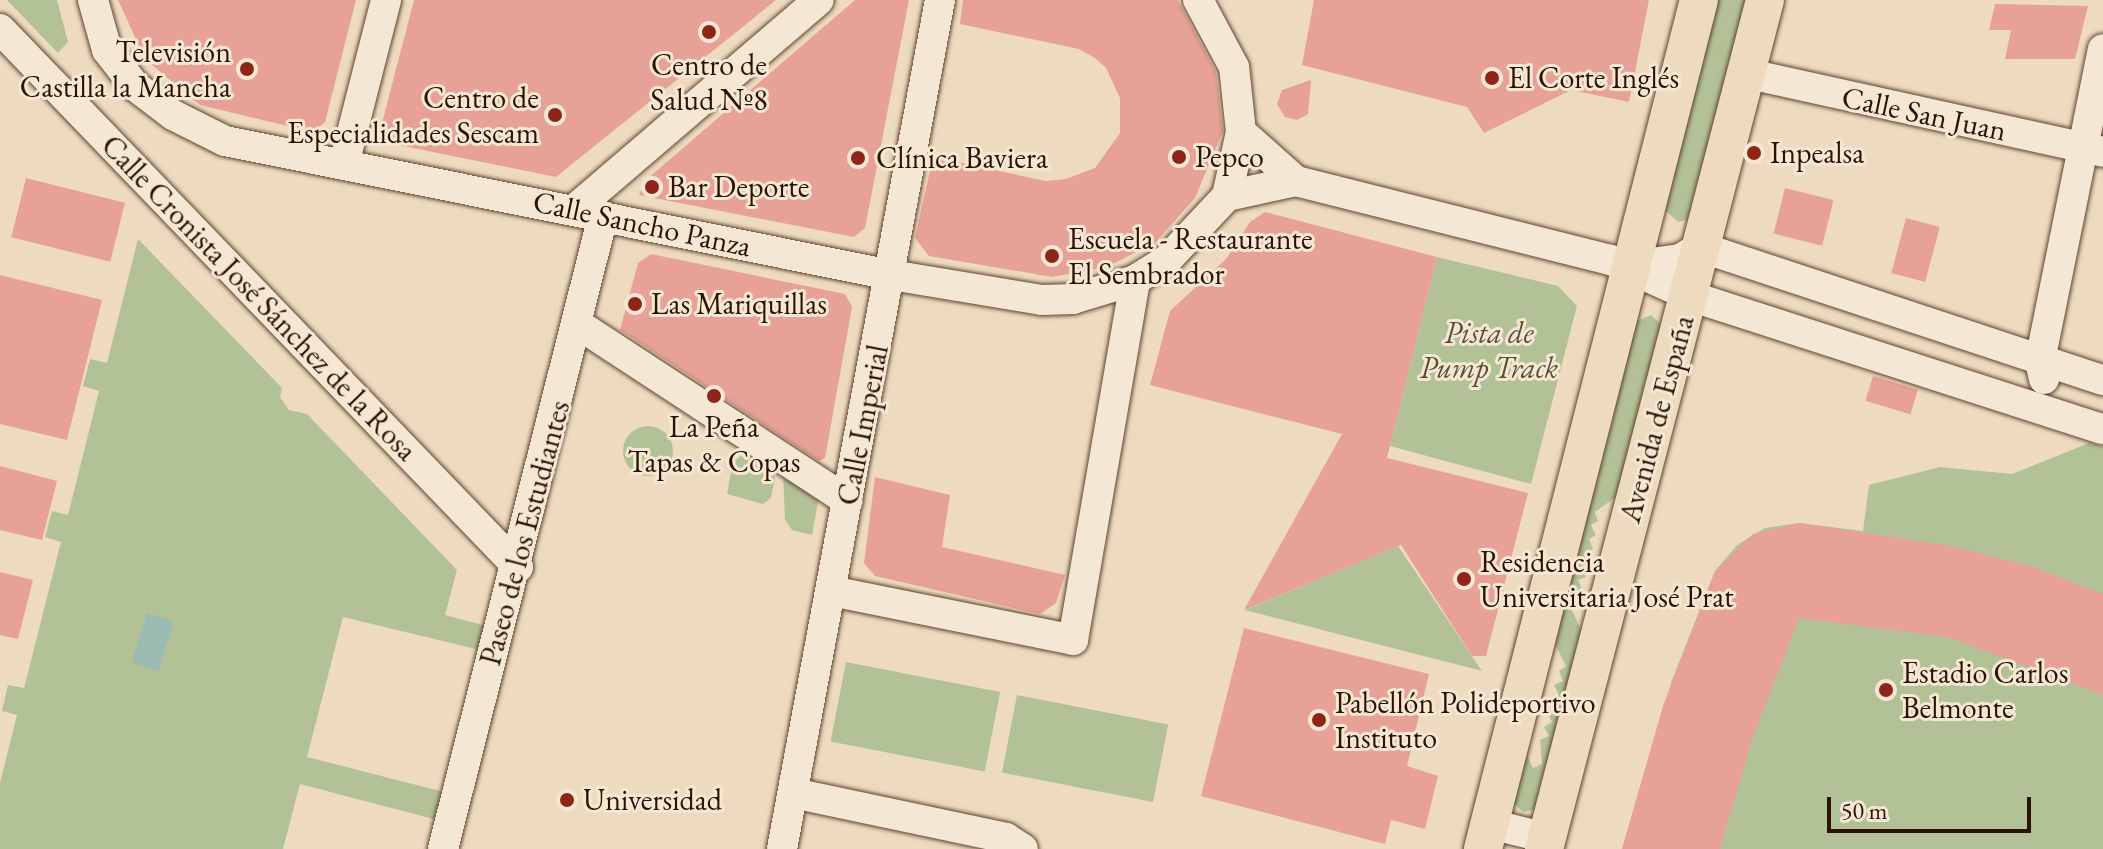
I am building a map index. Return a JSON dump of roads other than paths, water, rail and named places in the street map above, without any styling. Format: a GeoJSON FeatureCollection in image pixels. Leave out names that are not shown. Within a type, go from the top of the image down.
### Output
{"type":"FeatureCollection","features":[{"type":"Feature","properties":{"kind":"main road","name":"Avenida de España"},"geometry":{"type":"LineString","coordinates":[[1486,836],[1699,0]]}},
{"type":"Feature","properties":{"kind":"main road","name":"Avenida de España"},"geometry":{"type":"LineString","coordinates":[[1546,844],[1765,0]]}},
{"type":"Feature","properties":{"kind":"street","name":"Calle Sancho Panza"},"geometry":{"type":"LineString","coordinates":[[93,0],[107,50],[135,86],[173,115],[225,141],[891,275],[1042,300],[1073,299],[1135,280],[1166,261],[1227,196]]}},
{"type":"Feature","properties":{"kind":"street"},"geometry":{"type":"LineString","coordinates":[[344,164],[386,0]]}},
{"type":"Feature","properties":{"kind":"street"},"geometry":{"type":"LineString","coordinates":[[589,212],[819,0]]}},
{"type":"Feature","properties":{"kind":"street","name":"Calle Imperial"},"geometry":{"type":"LineString","coordinates":[[782,849],[940,0]]}},
{"type":"Feature","properties":{"kind":"street"},"geometry":{"type":"LineString","coordinates":[[1198,0],[1234,67],[1241,132],[1227,196],[1296,181],[1630,266],[1690,296],[2103,429]]}},
{"type":"Feature","properties":{"kind":"street","name":"Calle Cronista José Sánchez de la Rosa"},"geometry":{"type":"LineString","coordinates":[[0,29],[518,567]]}},
{"type":"Feature","properties":{"kind":"street"},"geometry":{"type":"LineString","coordinates":[[2052,412],[2040,361],[2092,150],[2103,49]]}},
{"type":"Feature","properties":{"kind":"street","name":"Calle San Juan"},"geometry":{"type":"LineString","coordinates":[[1745,73],[2092,150]]}},
{"type":"Feature","properties":{"kind":"street"},"geometry":{"type":"LineString","coordinates":[[1241,132],[1296,181]]}},
{"type":"Feature","properties":{"kind":"street","name":"Paseo de los Estudiantes"},"geometry":{"type":"LineString","coordinates":[[443,849],[579,325],[589,212]]}},
{"type":"Feature","properties":{"kind":"street"},"geometry":{"type":"LineString","coordinates":[[1630,266],[1680,259],[1700,247],[2103,380]]}},
{"type":"Feature","properties":{"kind":"street"},"geometry":{"type":"LineString","coordinates":[[831,591],[1073,640],[1135,280]]}},
{"type":"Feature","properties":{"kind":"street"},"geometry":{"type":"LineString","coordinates":[[579,325],[848,501]]}},
{"type":"Feature","properties":{"kind":"street"},"geometry":{"type":"LineString","coordinates":[[793,793],[1006,838],[1023,849]]}},
{"type":"Feature","properties":{"kind":"street","name":"Avenida de España"},"geometry":{"type":"LineString","coordinates":[[1486,836],[1546,844]]}},
{"type":"Feature","properties":{"kind":"water"},"geometry":{"type":"Polygon","coordinates":[[[147,613],[174,621],[159,671],[132,663],[147,613]]]}},
{"type":"Feature","properties":{"kind":"place","name":"Centro de Salud Nº8"},"geometry":{"type":"Point","coordinates":[709,32]}},
{"type":"Feature","properties":{"kind":"place","name":"Televisión Castilla la Mancha"},"geometry":{"type":"Point","coordinates":[247,69]}},
{"type":"Feature","properties":{"kind":"place","name":"El Corte Inglés"},"geometry":{"type":"Point","coordinates":[1492,78]}},
{"type":"Feature","properties":{"kind":"place","name":"Centro de Especialidades Sescam"},"geometry":{"type":"Point","coordinates":[555,115]}},
{"type":"Feature","properties":{"kind":"place","name":"Inpealsa"},"geometry":{"type":"Point","coordinates":[1754,153]}},
{"type":"Feature","properties":{"kind":"place","name":"Pepco"},"geometry":{"type":"Point","coordinates":[1179,157]}},
{"type":"Feature","properties":{"kind":"place","name":"Clínica Baviera"},"geometry":{"type":"Point","coordinates":[858,158]}},
{"type":"Feature","properties":{"kind":"place","name":"Bar Deporte"},"geometry":{"type":"Point","coordinates":[652,187]}},
{"type":"Feature","properties":{"kind":"place","name":"Escuela - Restaurante El Sembrador"},"geometry":{"type":"Point","coordinates":[1052,256]}},
{"type":"Feature","properties":{"kind":"place","name":"Las Mariquillas"},"geometry":{"type":"Point","coordinates":[635,304]}},
{"type":"Feature","properties":{"kind":"place","name":"La Peña Tapas & Copas"},"geometry":{"type":"Point","coordinates":[714,396]}},
{"type":"Feature","properties":{"kind":"place","name":"Residencia Universitaria José Prat"},"geometry":{"type":"Point","coordinates":[1464,579]}},
{"type":"Feature","properties":{"kind":"place","name":"Estadio Carlos Belmonte"},"geometry":{"type":"Point","coordinates":[1886,690]}},
{"type":"Feature","properties":{"kind":"place","name":"Pabellón Polideportivo Instituto"},"geometry":{"type":"Point","coordinates":[1319,720]}},
{"type":"Feature","properties":{"kind":"place","name":"Universidad"},"geometry":{"type":"Point","coordinates":[567,800]}},
{"type":"Feature","properties":{"kind":"park label","name":"Pista de Pump Track"},"geometry":{"type":"Point","coordinates":[1489,350]}}]}
